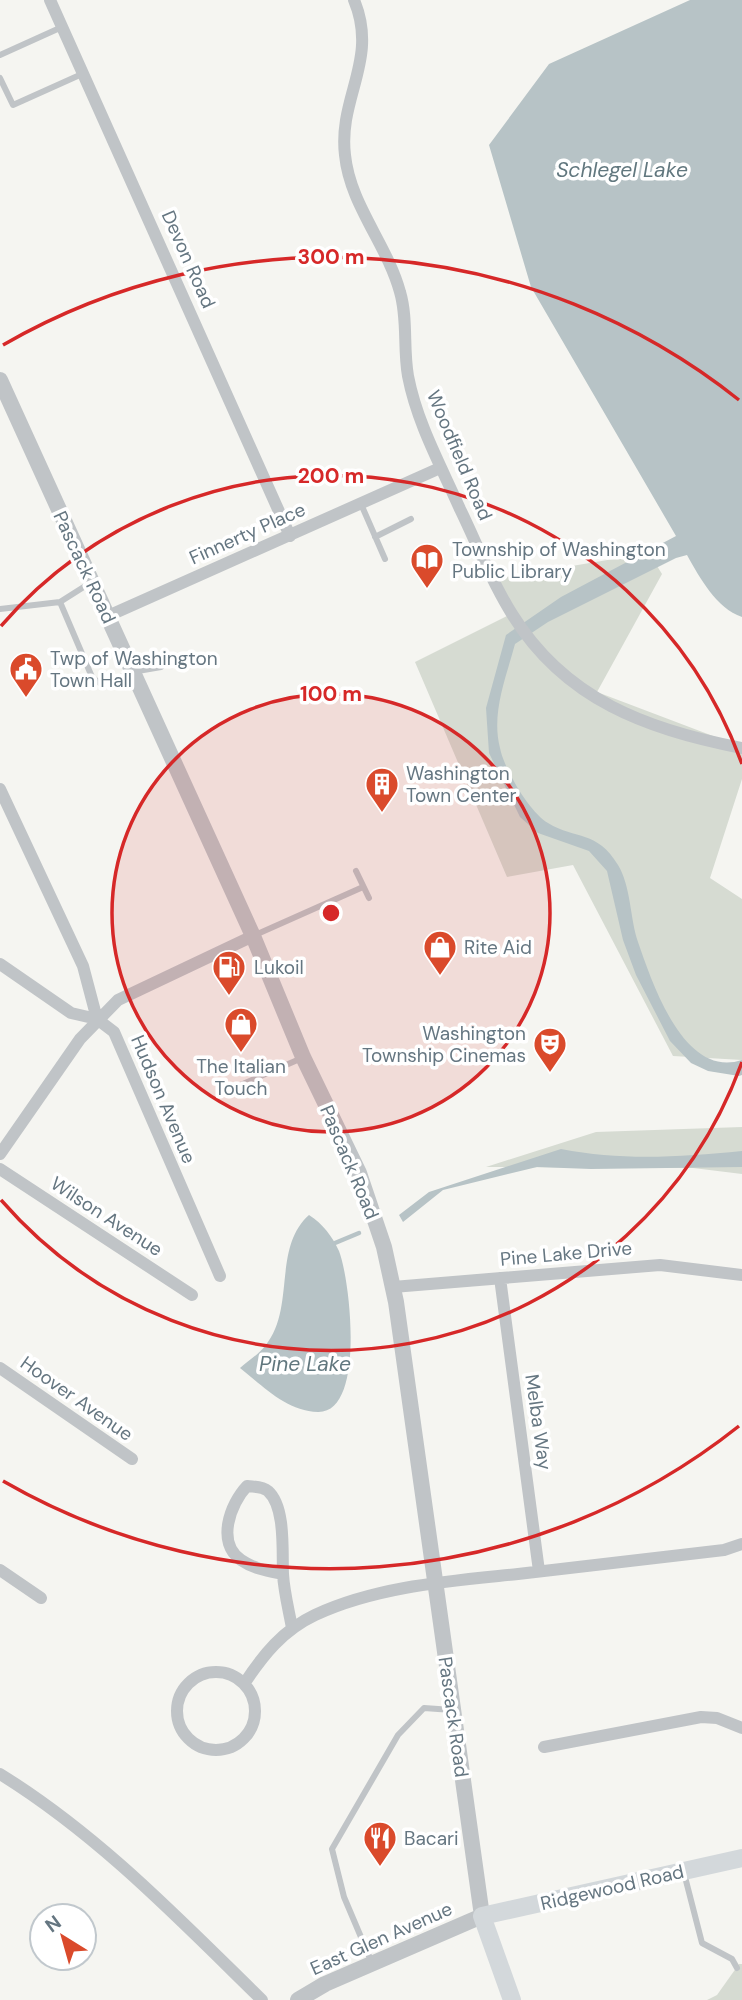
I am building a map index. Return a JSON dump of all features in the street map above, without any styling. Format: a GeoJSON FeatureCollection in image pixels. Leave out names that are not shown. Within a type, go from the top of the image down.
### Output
{"type":"FeatureCollection","features":[{"type":"Feature","properties":{"kind":"main road","name":"Ridgewood Road"},"geometry":{"type":"LineString","coordinates":[[482,1916],[742,1858]]}},
{"type":"Feature","properties":{"kind":"main road","name":"Pascack Road"},"geometry":{"type":"LineString","coordinates":[[482,1916],[512,2000]]}},
{"type":"Feature","properties":{"kind":"street","name":"Devon Road"},"geometry":{"type":"LineString","coordinates":[[50,0],[290,536]]}},
{"type":"Feature","properties":{"kind":"street","name":"Woodfield Road"},"geometry":{"type":"LineString","coordinates":[[354,0],[363,47],[362,63],[347,110],[345,156],[358,202],[378,236],[401,294],[408,374],[415,403],[440,468],[495,584],[517,622],[553,664],[609,706],[643,723],[681,736],[742,748]]}},
{"type":"Feature","properties":{"kind":"street","name":"Pascack Road"},"geometry":{"type":"LineString","coordinates":[[0,380],[253,936],[303,1057],[359,1173],[393,1287],[482,1916]]}},
{"type":"Feature","properties":{"kind":"street","name":"Finnerty Place"},"geometry":{"type":"LineString","coordinates":[[108,616],[440,468]]}},
{"type":"Feature","properties":{"kind":"street","name":"Hudson Avenue"},"geometry":{"type":"LineString","coordinates":[[0,789],[83,966],[97,1019],[114,1032],[220,1276]]}},
{"type":"Feature","properties":{"kind":"street"},"geometry":{"type":"LineString","coordinates":[[0,1154],[80,1039],[118,1000],[253,936]]}},
{"type":"Feature","properties":{"kind":"street"},"geometry":{"type":"LineString","coordinates":[[0,964],[71,1013],[97,1019]]}},
{"type":"Feature","properties":{"kind":"street","name":"Wilson Avenue"},"geometry":{"type":"LineString","coordinates":[[0,1169],[192,1295]]}},
{"type":"Feature","properties":{"kind":"street","name":"Pine Lake Drive"},"geometry":{"type":"LineString","coordinates":[[393,1287],[660,1265],[742,1275]]}},
{"type":"Feature","properties":{"kind":"street","name":"Melba Way"},"geometry":{"type":"LineString","coordinates":[[500,1278],[539,1572]]}},
{"type":"Feature","properties":{"kind":"street","name":"Hoover Avenue"},"geometry":{"type":"LineString","coordinates":[[0,1368],[132,1459]]}},
{"type":"Feature","properties":{"kind":"street"},"geometry":{"type":"LineString","coordinates":[[283,1574],[258,1570],[238,1559],[227,1533],[234,1503],[247,1486],[261,1487],[269,1492],[273,1499],[286,1550],[283,1574],[292,1628]]}},
{"type":"Feature","properties":{"kind":"street"},"geometry":{"type":"LineString","coordinates":[[244,1684],[261,1657],[292,1628],[337,1605],[436,1583],[724,1550],[742,1545]]}},
{"type":"Feature","properties":{"kind":"street"},"geometry":{"type":"LineString","coordinates":[[0,1570],[41,1598]]}},
{"type":"Feature","properties":{"kind":"street"},"geometry":{"type":"LineString","coordinates":[[210,1673],[234,1676],[244,1684],[255,1708],[248,1734],[226,1749],[213,1751],[188,1740],[177,1717],[181,1693],[188,1683],[210,1673]]}},
{"type":"Feature","properties":{"kind":"street"},"geometry":{"type":"LineString","coordinates":[[544,1747],[701,1717],[717,1718],[742,1728]]}},
{"type":"Feature","properties":{"kind":"street"},"geometry":{"type":"LineString","coordinates":[[0,1774],[52,1809],[137,1877],[262,2000]]}},
{"type":"Feature","properties":{"kind":"street","name":"East Glen Avenue"},"geometry":{"type":"LineString","coordinates":[[298,2000],[325,1984],[482,1916]]}},
{"type":"Feature","properties":{"kind":"lane"},"geometry":{"type":"LineString","coordinates":[[0,55],[62,26]]}},
{"type":"Feature","properties":{"kind":"lane"},"geometry":{"type":"LineString","coordinates":[[0,78],[13,105],[84,73]]}},
{"type":"Feature","properties":{"kind":"lane"},"geometry":{"type":"LineString","coordinates":[[361,503],[385,559]]}},
{"type":"Feature","properties":{"kind":"lane"},"geometry":{"type":"LineString","coordinates":[[374,537],[411,519]]}},
{"type":"Feature","properties":{"kind":"lane"},"geometry":{"type":"LineString","coordinates":[[0,609],[60,602],[91,582]]}},
{"type":"Feature","properties":{"kind":"lane"},"geometry":{"type":"LineString","coordinates":[[60,602],[92,677],[102,685],[132,672],[161,667],[172,657]]}},
{"type":"Feature","properties":{"kind":"lane"},"geometry":{"type":"LineString","coordinates":[[356,871],[369,898]]}},
{"type":"Feature","properties":{"kind":"lane"},"geometry":{"type":"LineString","coordinates":[[253,936],[363,887]]}},
{"type":"Feature","properties":{"kind":"lane"},"geometry":{"type":"LineString","coordinates":[[236,1087],[303,1057]]}},
{"type":"Feature","properties":{"kind":"lane"},"geometry":{"type":"LineString","coordinates":[[372,1964],[344,1897],[332,1849],[398,1735],[424,1708],[454,1710]]}},
{"type":"Feature","properties":{"kind":"lane"},"geometry":{"type":"LineString","coordinates":[[683,1871],[702,1943],[732,1959],[737,1968]]}},
{"type":"Feature","properties":{"kind":"shaded area"},"geometry":{"type":"Polygon","coordinates":[[[649,553],[662,574],[597,692],[742,747],[742,779],[710,878],[742,899],[742,1060],[673,1056],[573,865],[507,877],[415,662],[511,614],[494,579],[649,553]]]}},
{"type":"Feature","properties":{"kind":"shaded area"},"geometry":{"type":"Polygon","coordinates":[[[742,1127],[742,1174],[693,1168],[486,1167],[596,1132],[742,1127]]]}},
{"type":"Feature","properties":{"kind":"shaded area"},"geometry":{"type":"Polygon","coordinates":[[[739,1964],[742,1964],[742,2000],[707,2000],[717,1995],[739,1964]]]}},
{"type":"Feature","properties":{"kind":"water","name":"Schlegel Lake"},"geometry":{"type":"Polygon","coordinates":[[[690,0],[742,0],[742,617],[724,607],[703,582],[687,555],[676,558],[548,622],[515,644],[497,722],[502,757],[533,810],[548,823],[602,846],[618,865],[625,883],[638,942],[652,981],[674,1024],[703,1056],[721,1062],[742,1060],[742,1075],[739,1076],[708,1071],[691,1063],[670,1041],[636,975],[623,940],[607,871],[589,851],[538,833],[520,817],[489,753],[486,708],[506,635],[561,597],[676,536],[531,287],[489,145],[549,64],[690,0]]]}},
{"type":"Feature","properties":{"kind":"water"},"geometry":{"type":"Polygon","coordinates":[[[561,1149],[651,1157],[742,1151],[742,1167],[537,1167],[443,1190],[403,1222],[399,1215],[429,1192],[561,1149]]]}},
{"type":"Feature","properties":{"kind":"water","name":"Pine Lake"},"geometry":{"type":"Polygon","coordinates":[[[309,1215],[327,1231],[339,1251],[350,1315],[349,1369],[343,1391],[333,1407],[318,1412],[306,1411],[285,1402],[240,1368],[263,1349],[274,1331],[280,1315],[291,1244],[309,1215]]]}},
{"type":"Feature","properties":{"kind":"waterway"},"geometry":{"type":"LineString","coordinates":[[335,1243],[359,1233]]}},
{"type":"Feature","properties":{"kind":"place","name":"Township of Washington Public Library"},"geometry":{"type":"Point","coordinates":[427,590]}},
{"type":"Feature","properties":{"kind":"place","name":"Twp of Washington Town Hall"},"geometry":{"type":"Point","coordinates":[26,699]}},
{"type":"Feature","properties":{"kind":"place","name":"Washington Town Center"},"geometry":{"type":"Point","coordinates":[382,814]}},
{"type":"Feature","properties":{"kind":"place","name":"Rite Aid"},"geometry":{"type":"Point","coordinates":[440,977]}},
{"type":"Feature","properties":{"kind":"place","name":"Lukoil"},"geometry":{"type":"Point","coordinates":[229,997]}},
{"type":"Feature","properties":{"kind":"place","name":"The Italian Touch"},"geometry":{"type":"Point","coordinates":[241,1054]}},
{"type":"Feature","properties":{"kind":"place","name":"Washington Township Cinemas"},"geometry":{"type":"Point","coordinates":[550,1074]}},
{"type":"Feature","properties":{"kind":"place","name":"Bacari"},"geometry":{"type":"Point","coordinates":[380,1868]}}]}
